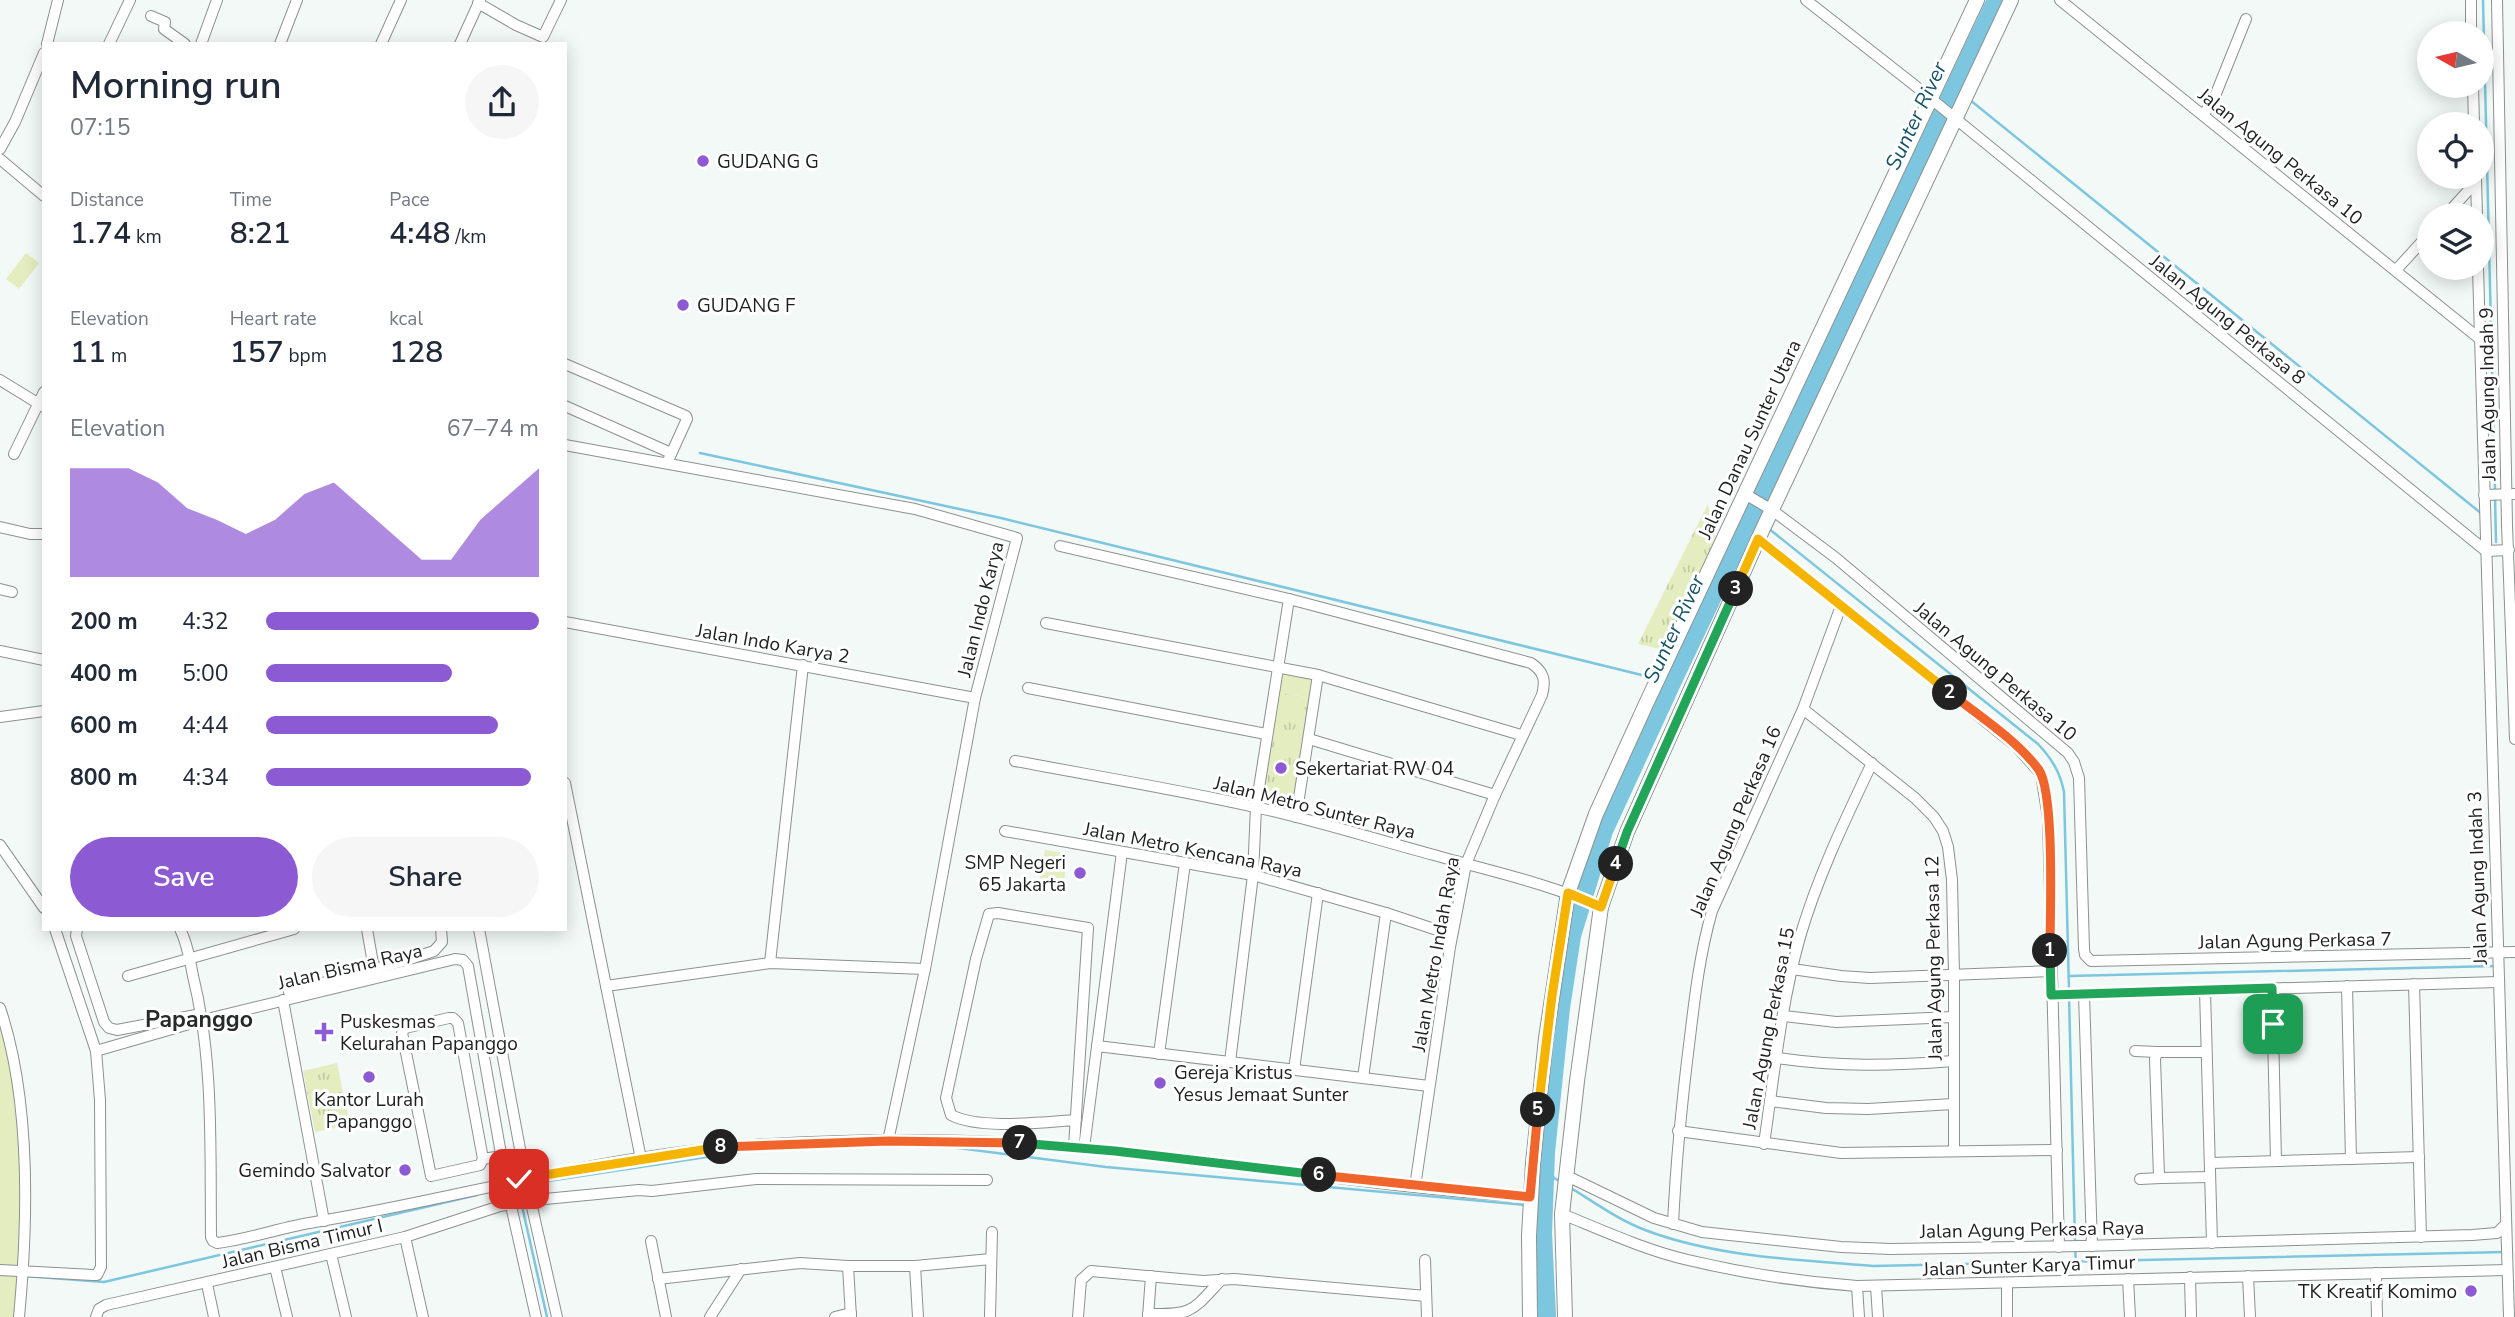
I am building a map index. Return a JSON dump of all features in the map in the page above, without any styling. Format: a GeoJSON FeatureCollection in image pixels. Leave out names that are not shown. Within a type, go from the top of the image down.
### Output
{"type":"FeatureCollection","features":[{"type":"Feature","properties":{"kind":"main road","name":"Jalan Danau Sunter Utara"},"geometry":{"type":"LineString","coordinates":[[1530,1317],[1530,1199],[1546,1038],[1572,894],[1596,814],[1657,680],[1933,101],[1977,0]]}},
{"type":"Feature","properties":{"kind":"main road"},"geometry":{"type":"LineString","coordinates":[[1565,1317],[1563,1212],[1597,905],[1769,513],[2011,0]]}},
{"type":"Feature","properties":{"kind":"street"},"geometry":{"type":"LineString","coordinates":[[48,42],[58,0]]}},
{"type":"Feature","properties":{"kind":"street"},"geometry":{"type":"LineString","coordinates":[[202,42],[217,0]]}},
{"type":"Feature","properties":{"kind":"street"},"geometry":{"type":"LineString","coordinates":[[281,42],[297,0]]}},
{"type":"Feature","properties":{"kind":"street"},"geometry":{"type":"LineString","coordinates":[[382,42],[401,0]]}},
{"type":"Feature","properties":{"kind":"street"},"geometry":{"type":"LineString","coordinates":[[461,42],[479,2],[516,25],[545,37],[561,0]]}},
{"type":"Feature","properties":{"kind":"street","name":"Jalan Agung Perkasa 8"},"geometry":{"type":"LineString","coordinates":[[1806,0],[1955,116],[2486,551]]}},
{"type":"Feature","properties":{"kind":"street","name":"Jalan Agung Perkasa 10"},"geometry":{"type":"LineString","coordinates":[[2060,0],[2480,338]]}},
{"type":"Feature","properties":{"kind":"street"},"geometry":{"type":"LineString","coordinates":[[2470,0],[2471,21]]}},
{"type":"Feature","properties":{"kind":"street","name":"Jalan Agung Indah 9"},"geometry":{"type":"LineString","coordinates":[[2497,0],[2501,495]]}},
{"type":"Feature","properties":{"kind":"street"},"geometry":{"type":"LineString","coordinates":[[110,42],[126,1]]}},
{"type":"Feature","properties":{"kind":"street"},"geometry":{"type":"LineString","coordinates":[[151,16],[165,22],[165,31],[182,42]]}},
{"type":"Feature","properties":{"kind":"street"},"geometry":{"type":"LineString","coordinates":[[2203,115],[2213,102],[2246,19]]}},
{"type":"Feature","properties":{"kind":"street"},"geometry":{"type":"LineString","coordinates":[[0,149],[26,99],[42,58]]}},
{"type":"Feature","properties":{"kind":"street"},"geometry":{"type":"LineString","coordinates":[[0,159],[42,192]]}},
{"type":"Feature","properties":{"kind":"street"},"geometry":{"type":"LineString","coordinates":[[2456,203],[2468,189]]}},
{"type":"Feature","properties":{"kind":"street"},"geometry":{"type":"LineString","coordinates":[[2396,270],[2417,246]]}},
{"type":"Feature","properties":{"kind":"street","name":"Jalan Agung Indah 9"},"geometry":{"type":"LineString","coordinates":[[2478,280],[2480,338],[2501,495]]}},
{"type":"Feature","properties":{"kind":"street"},"geometry":{"type":"LineString","coordinates":[[567,365],[686,416],[687,419],[669,458],[567,407]]}},
{"type":"Feature","properties":{"kind":"street"},"geometry":{"type":"LineString","coordinates":[[2,386],[40,406],[14,454]]}},
{"type":"Feature","properties":{"kind":"street","name":"Jalan Indo Karya"},"geometry":{"type":"LineString","coordinates":[[567,445],[669,458],[915,509],[1017,538],[975,698],[925,969],[888,1141]]}},
{"type":"Feature","properties":{"kind":"street","name":"Jalan Agung Perkasa 10"},"geometry":{"type":"LineString","coordinates":[[1747,495],[1836,558],[2068,754],[2074,762],[2079,778],[2084,949]]}},
{"type":"Feature","properties":{"kind":"street"},"geometry":{"type":"LineString","coordinates":[[2501,495],[2510,523],[2515,739]]}},
{"type":"Feature","properties":{"kind":"street","name":"Jalan Agung Indah 3"},"geometry":{"type":"LineString","coordinates":[[2501,495],[2485,517],[2509,1317]]}},
{"type":"Feature","properties":{"kind":"street"},"geometry":{"type":"LineString","coordinates":[[0,527],[42,534]]}},
{"type":"Feature","properties":{"kind":"street"},"geometry":{"type":"LineString","coordinates":[[1759,537],[2016,746],[2041,774],[2048,818],[2050,859],[2050,971],[2055,995],[2057,1150],[2064,1247]]}},
{"type":"Feature","properties":{"kind":"street"},"geometry":{"type":"LineString","coordinates":[[1060,545],[1289,599],[1256,807],[1253,875],[1230,1062]]}},
{"type":"Feature","properties":{"kind":"street"},"geometry":{"type":"LineString","coordinates":[[2486,551],[2509,550]]}},
{"type":"Feature","properties":{"kind":"street"},"geometry":{"type":"LineString","coordinates":[[0,589],[12,592]]}},
{"type":"Feature","properties":{"kind":"street","name":"Jalan Metro Indah Raya"},"geometry":{"type":"LineString","coordinates":[[1289,599],[1531,663],[1539,668],[1545,683],[1466,864],[1452,935],[1415,1187]]}},
{"type":"Feature","properties":{"kind":"street","name":"Jalan Agung Perkasa 16"},"geometry":{"type":"LineString","coordinates":[[1672,1224],[1678,1131],[1698,974],[1712,911],[1803,709],[1841,606]]}},
{"type":"Feature","properties":{"kind":"street","name":"Jalan Indo Karya 2"},"geometry":{"type":"LineString","coordinates":[[567,622],[975,698]]}},
{"type":"Feature","properties":{"kind":"street"},"geometry":{"type":"LineString","coordinates":[[1046,623],[1318,676],[1521,736]]}},
{"type":"Feature","properties":{"kind":"street"},"geometry":{"type":"LineString","coordinates":[[0,651],[42,660]]}},
{"type":"Feature","properties":{"kind":"street"},"geometry":{"type":"LineString","coordinates":[[770,963],[803,666]]}},
{"type":"Feature","properties":{"kind":"street"},"geometry":{"type":"LineString","coordinates":[[1296,817],[1318,676]]}},
{"type":"Feature","properties":{"kind":"street"},"geometry":{"type":"LineString","coordinates":[[1028,688],[1266,734]]}},
{"type":"Feature","properties":{"kind":"street","name":"Jalan Agung Perkasa 12"},"geometry":{"type":"LineString","coordinates":[[1803,709],[1915,797],[1943,831],[1952,880],[1954,1150]]}},
{"type":"Feature","properties":{"kind":"street"},"geometry":{"type":"LineString","coordinates":[[0,717],[42,711]]}},
{"type":"Feature","properties":{"kind":"street"},"geometry":{"type":"LineString","coordinates":[[1309,739],[1494,795]]}},
{"type":"Feature","properties":{"kind":"street","name":"Jalan Metro Sunter Raya"},"geometry":{"type":"LineString","coordinates":[[1015,761],[1256,807],[1519,877],[1597,905]]}},
{"type":"Feature","properties":{"kind":"street","name":"Jalan Agung Perkasa 15"},"geometry":{"type":"LineString","coordinates":[[1764,1144],[1792,969],[1811,907],[1844,823],[1872,764]]}},
{"type":"Feature","properties":{"kind":"street"},"geometry":{"type":"LineString","coordinates":[[567,793],[641,1159]]}},
{"type":"Feature","properties":{"kind":"street","name":"Jalan Metro Kencana Raya"},"geometry":{"type":"LineString","coordinates":[[1005,831],[1253,875],[1452,935]]}},
{"type":"Feature","properties":{"kind":"street"},"geometry":{"type":"LineString","coordinates":[[0,845],[42,905]]}},
{"type":"Feature","properties":{"kind":"street"},"geometry":{"type":"LineString","coordinates":[[1079,1147],[1097,1046],[1122,852]]}},
{"type":"Feature","properties":{"kind":"street"},"geometry":{"type":"LineString","coordinates":[[1159,1054],[1185,863]]}},
{"type":"Feature","properties":{"kind":"street"},"geometry":{"type":"LineString","coordinates":[[1294,1070],[1318,893]]}},
{"type":"Feature","properties":{"kind":"street"},"geometry":{"type":"LineString","coordinates":[[1076,1120],[1001,1123],[951,1115],[946,1098],[989,915],[998,913],[1088,928],[1076,1120],[1079,1147]]}},
{"type":"Feature","properties":{"kind":"street"},"geometry":{"type":"LineString","coordinates":[[1363,1078],[1385,913]]}},
{"type":"Feature","properties":{"kind":"street"},"geometry":{"type":"LineString","coordinates":[[0,1270],[93,1275],[99,1273],[101,1267],[100,1100],[96,1051],[56,931]]}},
{"type":"Feature","properties":{"kind":"street"},"geometry":{"type":"LineString","coordinates":[[77,931],[76,936],[104,1022],[109,1028],[117,1030],[203,1017],[375,975],[434,951],[443,939],[441,931]]}},
{"type":"Feature","properties":{"kind":"street"},"geometry":{"type":"LineString","coordinates":[[186,931],[189,959],[203,1017],[210,1096],[211,1239],[219,1243],[525,1180],[641,1159],[756,1144],[998,1142],[1079,1147],[1530,1199]]}},
{"type":"Feature","properties":{"kind":"street"},"geometry":{"type":"LineString","coordinates":[[128,976],[287,931]]}},
{"type":"Feature","properties":{"kind":"street"},"geometry":{"type":"LineString","coordinates":[[367,931],[375,975]]}},
{"type":"Feature","properties":{"kind":"street"},"geometry":{"type":"LineString","coordinates":[[479,931],[529,1200],[557,1317]]}},
{"type":"Feature","properties":{"kind":"street","name":"Jalan Agung Perkasa 7"},"geometry":{"type":"LineString","coordinates":[[2084,949],[2087,959],[2095,962],[2497,955],[2515,952]]}},
{"type":"Feature","properties":{"kind":"street","name":"Jalan Bisma Raya"},"geometry":{"type":"LineString","coordinates":[[96,1051],[203,1017],[283,1000],[375,975],[455,959],[463,960],[468,966],[506,1185],[536,1317]]}},
{"type":"Feature","properties":{"kind":"street"},"geometry":{"type":"LineString","coordinates":[[606,986],[770,963],[925,969]]}},
{"type":"Feature","properties":{"kind":"street"},"geometry":{"type":"LineString","coordinates":[[1792,969],[1870,978],[2050,971]]}},
{"type":"Feature","properties":{"kind":"street"},"geometry":{"type":"LineString","coordinates":[[2055,995],[2498,980]]}},
{"type":"Feature","properties":{"kind":"street"},"geometry":{"type":"LineString","coordinates":[[2414,984],[2421,1237]]}},
{"type":"Feature","properties":{"kind":"street"},"geometry":{"type":"LineString","coordinates":[[2347,986],[2351,1159]]}},
{"type":"Feature","properties":{"kind":"street"},"geometry":{"type":"LineString","coordinates":[[2272,988],[2276,1161]]}},
{"type":"Feature","properties":{"kind":"street"},"geometry":{"type":"LineString","coordinates":[[2204,990],[2212,1243]]}},
{"type":"Feature","properties":{"kind":"street"},"geometry":{"type":"LineString","coordinates":[[2078,994],[2087,1246]]}},
{"type":"Feature","properties":{"kind":"street"},"geometry":{"type":"LineString","coordinates":[[283,1000],[324,1221]]}},
{"type":"Feature","properties":{"kind":"street"},"geometry":{"type":"LineString","coordinates":[[0,1008],[13,1056],[23,1142],[23,1273],[19,1317]]}},
{"type":"Feature","properties":{"kind":"street"},"geometry":{"type":"LineString","coordinates":[[1784,1016],[1836,1022],[1953,1017]]}},
{"type":"Feature","properties":{"kind":"street"},"geometry":{"type":"LineString","coordinates":[[430,1176],[480,1165],[483,1159],[458,1023],[449,1018],[405,1028],[402,1033],[430,1176],[435,1197]]}},
{"type":"Feature","properties":{"kind":"street"},"geometry":{"type":"LineString","coordinates":[[1097,1046],[1429,1086]]}},
{"type":"Feature","properties":{"kind":"street"},"geometry":{"type":"LineString","coordinates":[[2135,1051],[2206,1052]]}},
{"type":"Feature","properties":{"kind":"street"},"geometry":{"type":"LineString","coordinates":[[2157,1052],[2158,1173],[2161,1178]]}},
{"type":"Feature","properties":{"kind":"street"},"geometry":{"type":"LineString","coordinates":[[1777,1058],[1828,1065],[1872,1066],[1953,1061]]}},
{"type":"Feature","properties":{"kind":"street"},"geometry":{"type":"LineString","coordinates":[[1770,1101],[1826,1108],[1868,1109],[1953,1104]]}},
{"type":"Feature","properties":{"kind":"street"},"geometry":{"type":"LineString","coordinates":[[998,1142],[1001,1123]]}},
{"type":"Feature","properties":{"kind":"street"},"geometry":{"type":"LineString","coordinates":[[1678,1131],[1841,1153],[2057,1150]]}},
{"type":"Feature","properties":{"kind":"street"},"geometry":{"type":"LineString","coordinates":[[483,1159],[502,1156]]}},
{"type":"Feature","properties":{"kind":"street"},"geometry":{"type":"LineString","coordinates":[[2210,1163],[2419,1157]]}},
{"type":"Feature","properties":{"kind":"street"},"geometry":{"type":"LineString","coordinates":[[2140,1179],[2210,1177]]}},
{"type":"Feature","properties":{"kind":"street","name":"Jalan Bisma Timur I"},"geometry":{"type":"LineString","coordinates":[[98,1313],[106,1305],[405,1237],[512,1202],[652,1191],[756,1179],[987,1181]]}},
{"type":"Feature","properties":{"kind":"street","name":"Jalan Agung Perkasa Raya"},"geometry":{"type":"LineString","coordinates":[[1567,1179],[1672,1224],[1702,1232],[1841,1247],[2064,1247],[2421,1237],[2492,1234],[2500,1231],[2506,1224]]}},
{"type":"Feature","properties":{"kind":"street","name":"Jalan Sunter Karya Timur"},"geometry":{"type":"LineString","coordinates":[[1563,1212],[1635,1243],[1687,1260],[1775,1276],[1857,1286],[2376,1273],[2507,1265]]}},
{"type":"Feature","properties":{"kind":"street"},"geometry":{"type":"LineString","coordinates":[[990,1317],[992,1232]]}},
{"type":"Feature","properties":{"kind":"street"},"geometry":{"type":"LineString","coordinates":[[405,1237],[424,1317]]}},
{"type":"Feature","properties":{"kind":"street"},"geometry":{"type":"LineString","coordinates":[[651,1241],[666,1317]]}},
{"type":"Feature","properties":{"kind":"street"},"geometry":{"type":"LineString","coordinates":[[331,1254],[346,1317]]}},
{"type":"Feature","properties":{"kind":"street"},"geometry":{"type":"LineString","coordinates":[[658,1279],[800,1263],[915,1266],[991,1259]]}},
{"type":"Feature","properties":{"kind":"street"},"geometry":{"type":"LineString","coordinates":[[1425,1260],[1427,1317]]}},
{"type":"Feature","properties":{"kind":"street"},"geometry":{"type":"LineString","coordinates":[[835,1317],[851,1315],[848,1266]]}},
{"type":"Feature","properties":{"kind":"street"},"geometry":{"type":"LineString","coordinates":[[915,1266],[918,1317]]}},
{"type":"Feature","properties":{"kind":"street"},"geometry":{"type":"LineString","coordinates":[[275,1268],[287,1317]]}},
{"type":"Feature","properties":{"kind":"street"},"geometry":{"type":"LineString","coordinates":[[710,1317],[741,1269]]}},
{"type":"Feature","properties":{"kind":"street"},"geometry":{"type":"LineString","coordinates":[[1078,1317],[1081,1280],[1088,1272],[1203,1281],[1223,1279],[1426,1296]]}},
{"type":"Feature","properties":{"kind":"street"},"geometry":{"type":"LineString","coordinates":[[2376,1273],[2377,1317]]}},
{"type":"Feature","properties":{"kind":"street"},"geometry":{"type":"LineString","coordinates":[[1150,1276],[1148,1316],[1185,1313],[1196,1306],[1223,1279]]}},
{"type":"Feature","properties":{"kind":"street"},"geometry":{"type":"LineString","coordinates":[[2248,1276],[2250,1317]]}},
{"type":"Feature","properties":{"kind":"street"},"geometry":{"type":"LineString","coordinates":[[2190,1277],[2191,1317]]}},
{"type":"Feature","properties":{"kind":"street"},"geometry":{"type":"LineString","coordinates":[[2128,1279],[2130,1317]]}},
{"type":"Feature","properties":{"kind":"street"},"geometry":{"type":"LineString","coordinates":[[207,1283],[214,1317]]}},
{"type":"Feature","properties":{"kind":"street"},"geometry":{"type":"LineString","coordinates":[[2007,1284],[2007,1317]]}},
{"type":"Feature","properties":{"kind":"street"},"geometry":{"type":"LineString","coordinates":[[1857,1286],[1859,1317]]}},
{"type":"Feature","properties":{"kind":"street"},"geometry":{"type":"LineString","coordinates":[[1876,1286],[1878,1317]]}},
{"type":"Feature","properties":{"kind":"green space"},"geometry":{"type":"Polygon","coordinates":[[[26,253],[39,263],[19,289],[6,279],[26,253]]]}},
{"type":"Feature","properties":{"kind":"green space"},"geometry":{"type":"Polygon","coordinates":[[[1708,504],[1716,541],[1664,650],[1638,644],[1708,504]]]}},
{"type":"Feature","properties":{"kind":"green space"},"geometry":{"type":"Polygon","coordinates":[[[1739,508],[1750,514],[1671,681],[1662,678],[1739,508]]]}},
{"type":"Feature","properties":{"kind":"green space"},"geometry":{"type":"Polygon","coordinates":[[[1279,671],[1315,677],[1312,698],[1276,692],[1279,671]]]}},
{"type":"Feature","properties":{"kind":"green space"},"geometry":{"type":"Polygon","coordinates":[[[1276,692],[1312,698],[1295,802],[1259,796],[1276,692]]]}},
{"type":"Feature","properties":{"kind":"green space"},"geometry":{"type":"Polygon","coordinates":[[[1045,850],[1068,854],[1063,887],[1039,883],[1045,850]]]}},
{"type":"Feature","properties":{"kind":"green space"},"geometry":{"type":"Polygon","coordinates":[[[0,1009],[23,1142],[18,1317],[0,1317],[0,1009]]]}},
{"type":"Feature","properties":{"kind":"green space"},"geometry":{"type":"Polygon","coordinates":[[[337,1063],[350,1125],[315,1132],[303,1071],[337,1063]]]}},
{"type":"Feature","properties":{"kind":"waterway","name":"Sunter River"},"geometry":{"type":"LineString","coordinates":[[1547,1317],[1543,1233],[1546,1152],[1561,1008],[1572,936],[1604,831],[1996,0]]}},
{"type":"Feature","properties":{"kind":"waterway"},"geometry":{"type":"LineString","coordinates":[[2483,0],[2495,490]]}},
{"type":"Feature","properties":{"kind":"waterway"},"geometry":{"type":"LineString","coordinates":[[1954,87],[1962,94]]}},
{"type":"Feature","properties":{"kind":"waterway"},"geometry":{"type":"LineString","coordinates":[[1970,100],[2482,514]]}},
{"type":"Feature","properties":{"kind":"waterway"},"geometry":{"type":"LineString","coordinates":[[700,453],[1001,518],[1654,678]]}},
{"type":"Feature","properties":{"kind":"waterway"},"geometry":{"type":"LineString","coordinates":[[2495,497],[2496,542]]}},
{"type":"Feature","properties":{"kind":"waterway"},"geometry":{"type":"LineString","coordinates":[[1751,515],[1760,522]]}},
{"type":"Feature","properties":{"kind":"waterway"},"geometry":{"type":"LineString","coordinates":[[1768,528],[2038,744],[2051,761],[2058,772],[2064,792],[2069,990]]}},
{"type":"Feature","properties":{"kind":"waterway"},"geometry":{"type":"LineString","coordinates":[[1664,681],[1672,683]]}},
{"type":"Feature","properties":{"kind":"waterway"},"geometry":{"type":"LineString","coordinates":[[2069,976],[2496,966]]}},
{"type":"Feature","properties":{"kind":"waterway"},"geometry":{"type":"LineString","coordinates":[[2069,996],[2075,1241]]}},
{"type":"Feature","properties":{"kind":"waterway"},"geometry":{"type":"LineString","coordinates":[[760,1150],[875,1145]]}},
{"type":"Feature","properties":{"kind":"waterway"},"geometry":{"type":"LineString","coordinates":[[935,1145],[1106,1167],[1527,1205]]}},
{"type":"Feature","properties":{"kind":"waterway"},"geometry":{"type":"LineString","coordinates":[[535,1183],[746,1151]]}},
{"type":"Feature","properties":{"kind":"waterway"},"geometry":{"type":"LineString","coordinates":[[1546,1173],[1559,1181]]}},
{"type":"Feature","properties":{"kind":"waterway"},"geometry":{"type":"LineString","coordinates":[[517,1186],[520,1199]]}},
{"type":"Feature","properties":{"kind":"waterway"},"geometry":{"type":"LineString","coordinates":[[1571,1188],[1626,1221],[1672,1239],[1758,1256],[1873,1266],[2505,1252]]}},
{"type":"Feature","properties":{"kind":"waterway"},"geometry":{"type":"LineString","coordinates":[[25,1276],[104,1282],[477,1195]]}},
{"type":"Feature","properties":{"kind":"waterway"},"geometry":{"type":"LineString","coordinates":[[522,1206],[547,1317]]}},
{"type":"Feature","properties":{"kind":"waterway"},"geometry":{"type":"LineString","coordinates":[[2075,1248],[2076,1262]]}},
{"type":"Feature","properties":{"kind":"place","name":"GUDANG G"},"geometry":{"type":"Point","coordinates":[703,161]}},
{"type":"Feature","properties":{"kind":"place","name":"GUDANG F"},"geometry":{"type":"Point","coordinates":[683,305]}},
{"type":"Feature","properties":{"kind":"place","name":"Sekertariat RW 04"},"geometry":{"type":"Point","coordinates":[1281,768]}},
{"type":"Feature","properties":{"kind":"place","name":"SMP Negeri 65 Jakarta"},"geometry":{"type":"Point","coordinates":[1080,873]}},
{"type":"Feature","properties":{"kind":"place","name":"Puskesmas Kelurahan Papanggo"},"geometry":{"type":"Point","coordinates":[324,1032]}},
{"type":"Feature","properties":{"kind":"place","name":"Kantor Lurah Papanggo"},"geometry":{"type":"Point","coordinates":[369,1077]}},
{"type":"Feature","properties":{"kind":"place","name":"Gereja Kristus Yesus Jemaat Sunter"},"geometry":{"type":"Point","coordinates":[1160,1083]}},
{"type":"Feature","properties":{"kind":"place","name":"Gemindo Salvator"},"geometry":{"type":"Point","coordinates":[405,1170]}},
{"type":"Feature","properties":{"kind":"place","name":"TK Kreatif Komimo"},"geometry":{"type":"Point","coordinates":[2471,1291]}},
{"type":"Feature","properties":{"kind":"district","name":"Papanggo"},"geometry":{"type":"Point","coordinates":[199,1019]}},
{"type":"Feature","properties":{"kind":"route"},"geometry":{"type":"LineString","coordinates":[[519,1179],[756,1144],[1002,1142],[1115,1151],[1415,1187],[1530,1197],[1546,1038],[1568,893],[1601,907],[1627,832],[1758,539],[2016,746],[2037,767],[2044,786],[2048,818],[2051,995],[2272,988],[2273,1024]]}}]}
